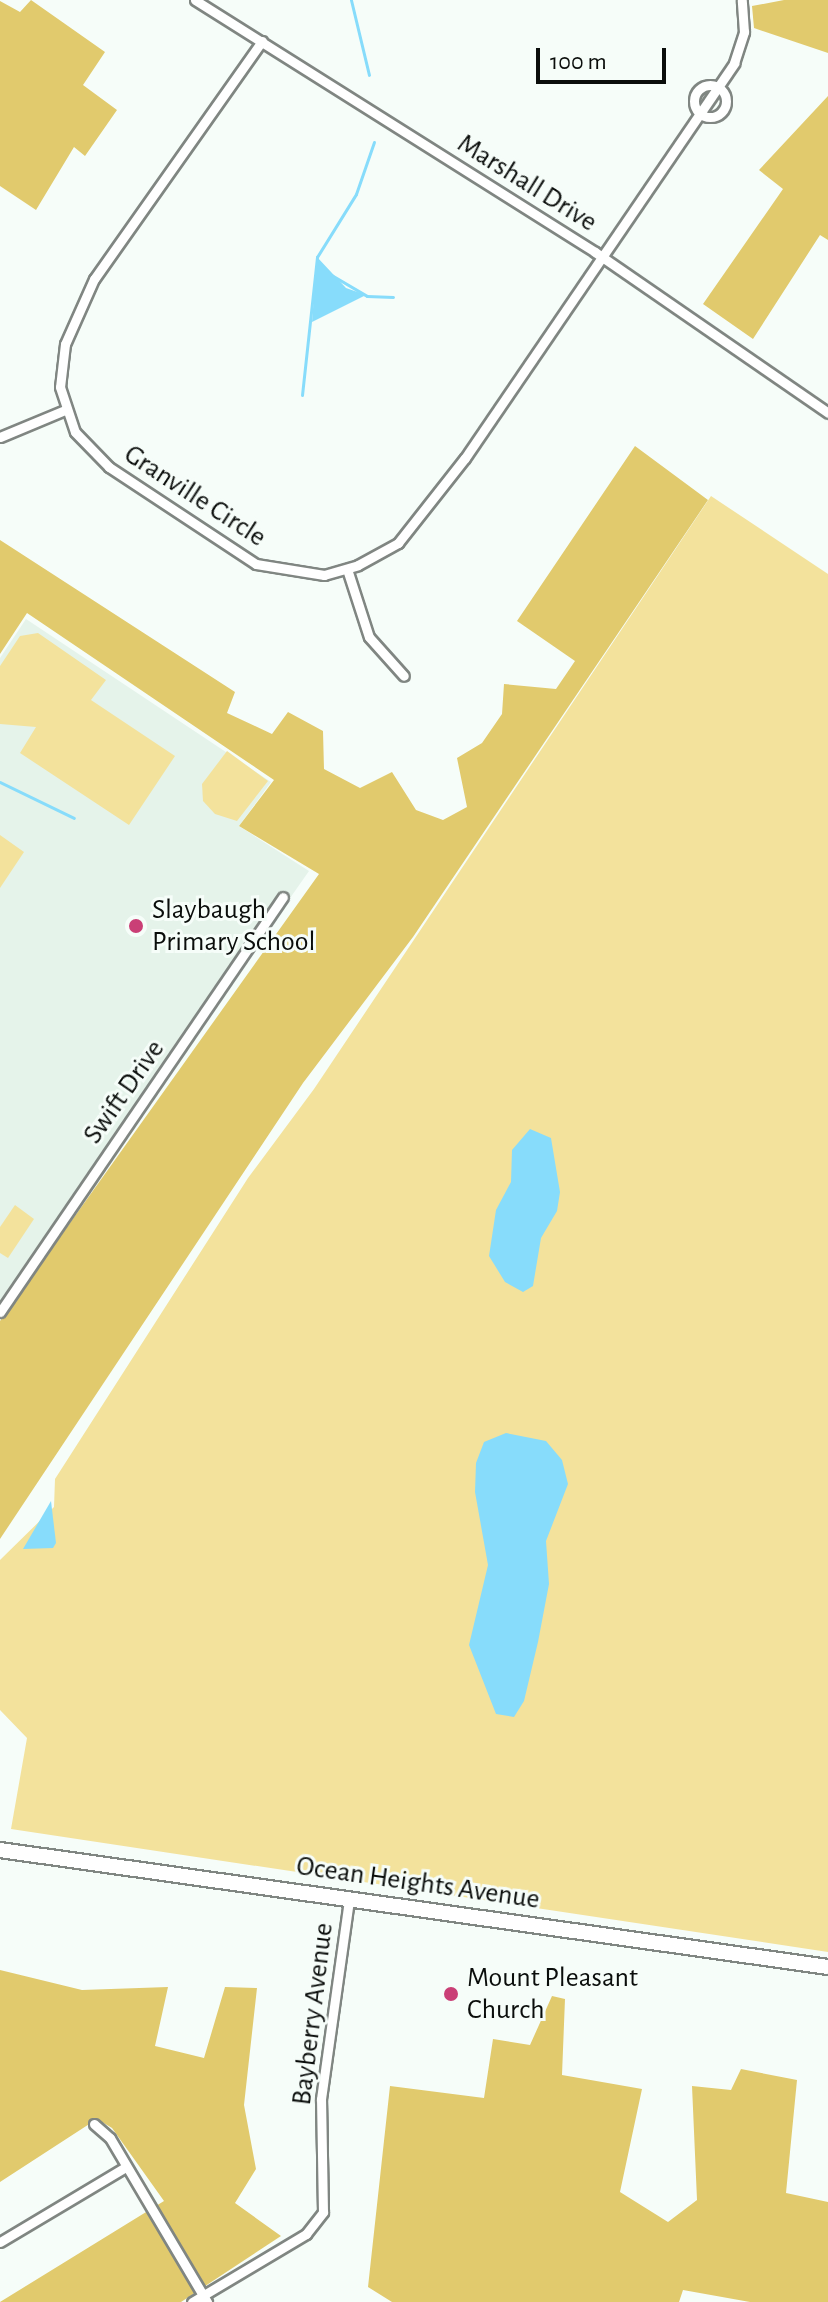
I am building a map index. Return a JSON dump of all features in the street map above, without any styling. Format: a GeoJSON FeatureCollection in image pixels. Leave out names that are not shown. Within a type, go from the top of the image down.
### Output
{"type":"FeatureCollection","features":[{"type":"Feature","properties":{"kind":"main road","name":"Ocean Heights Avenue"},"geometry":{"type":"LineString","coordinates":[[0,1850],[828,1967]]}},
{"type":"Feature","properties":{"kind":"street","name":"Marshall Drive"},"geometry":{"type":"LineString","coordinates":[[195,0],[604,258],[828,413]]}},
{"type":"Feature","properties":{"kind":"street"},"geometry":{"type":"LineString","coordinates":[[719,88],[743,40],[742,0]]}},
{"type":"Feature","properties":{"kind":"street","name":"Granville Circle"},"geometry":{"type":"LineString","coordinates":[[262,41],[94,279],[65,344],[60,375],[65,410],[94,456],[243,557],[286,572],[324,575],[347,569],[384,552],[419,521],[604,258],[700,113]]}},
{"type":"Feature","properties":{"kind":"street"},"geometry":{"type":"LineString","coordinates":[[704,86],[719,88],[726,96],[723,111],[710,117],[700,113],[696,94],[704,86]]}},
{"type":"Feature","properties":{"kind":"street"},"geometry":{"type":"LineString","coordinates":[[0,437],[65,410]]}},
{"type":"Feature","properties":{"kind":"street"},"geometry":{"type":"LineString","coordinates":[[347,569],[369,637],[404,676]]}},
{"type":"Feature","properties":{"kind":"street","name":"Swift Drive"},"geometry":{"type":"LineString","coordinates":[[0,1312],[283,897]]}},
{"type":"Feature","properties":{"kind":"street","name":"Bayberry Avenue"},"geometry":{"type":"LineString","coordinates":[[192,2302],[205,2299],[306,2234],[323,2212],[321,2099],[349,1899]]}},
{"type":"Feature","properties":{"kind":"street"},"geometry":{"type":"LineString","coordinates":[[94,2124],[107,2133],[205,2299]]}},
{"type":"Feature","properties":{"kind":"street"},"geometry":{"type":"LineString","coordinates":[[0,2242],[126,2167]]}},
{"type":"Feature","properties":{"kind":"shaded area"},"geometry":{"type":"Polygon","coordinates":[[[31,0],[105,52],[83,85],[117,110],[85,156],[74,147],[36,210],[0,186],[0,1],[20,12],[31,0]]]}},
{"type":"Feature","properties":{"kind":"shaded area"},"geometry":{"type":"Polygon","coordinates":[[[784,0],[828,0],[828,53],[754,28],[752,6],[784,0]]]}},
{"type":"Feature","properties":{"kind":"shaded area"},"geometry":{"type":"Polygon","coordinates":[[[828,96],[828,240],[820,235],[753,339],[703,304],[783,189],[759,170],[828,96]]]}},
{"type":"Feature","properties":{"kind":"shaded area"},"geometry":{"type":"Polygon","coordinates":[[[635,446],[708,500],[413,937],[303,1083],[0,1539],[0,1321],[319,874],[239,826],[274,780],[27,613],[0,654],[0,540],[235,692],[227,713],[272,734],[288,712],[323,731],[324,769],[360,788],[392,772],[416,810],[443,820],[467,807],[457,758],[482,743],[502,714],[504,684],[556,689],[575,661],[517,621],[635,446]]]}},
{"type":"Feature","properties":{"kind":"shaded area"},"geometry":{"type":"Polygon","coordinates":[[[711,496],[828,574],[828,1952],[11,1829],[27,1738],[0,1710],[0,1560],[54,1507],[55,1479],[248,1178],[314,1089],[711,496]]]}},
{"type":"Feature","properties":{"kind":"shaded area","name":"Slaybaugh Primary School"},"geometry":{"type":"Polygon","coordinates":[[[26,619],[271,782],[239,826],[309,871],[0,1312],[0,658],[26,619]]]}},
{"type":"Feature","properties":{"kind":"shaded area"},"geometry":{"type":"Polygon","coordinates":[[[38,633],[106,680],[91,700],[175,756],[129,825],[20,753],[36,727],[0,724],[0,666],[20,636],[38,633]]]}},
{"type":"Feature","properties":{"kind":"shaded area"},"geometry":{"type":"Polygon","coordinates":[[[227,751],[268,781],[237,821],[215,814],[203,801],[202,784],[227,751]]]}},
{"type":"Feature","properties":{"kind":"shaded area"},"geometry":{"type":"Polygon","coordinates":[[[0,835],[24,852],[0,888],[0,835]]]}},
{"type":"Feature","properties":{"kind":"shaded area"},"geometry":{"type":"Polygon","coordinates":[[[15,1205],[34,1219],[8,1258],[0,1253],[0,1227],[15,1205]]]}},
{"type":"Feature","properties":{"kind":"shaded area"},"geometry":{"type":"Polygon","coordinates":[[[0,1970],[82,1990],[168,1987],[155,2046],[204,2058],[225,1987],[257,1988],[244,2105],[256,2169],[235,2203],[281,2236],[181,2302],[0,2302],[164,2201],[112,2128],[97,2119],[0,2182],[0,1970]]]}},
{"type":"Feature","properties":{"kind":"shaded area"},"geometry":{"type":"Polygon","coordinates":[[[552,1996],[565,1999],[562,2075],[642,2089],[620,2192],[668,2222],[697,2200],[692,2086],[731,2090],[741,2069],[797,2080],[786,2193],[828,2202],[828,2302],[750,2302],[683,2290],[679,2302],[392,2302],[368,2287],[390,2086],[484,2098],[493,2039],[530,2045],[552,1996]]]}},
{"type":"Feature","properties":{"kind":"water"},"geometry":{"type":"Polygon","coordinates":[[[317,257],[346,288],[366,295],[312,322],[317,257]]]}},
{"type":"Feature","properties":{"kind":"water"},"geometry":{"type":"Polygon","coordinates":[[[530,1129],[551,1138],[560,1192],[557,1211],[541,1238],[533,1286],[523,1292],[505,1282],[489,1256],[496,1210],[511,1182],[512,1150],[530,1129]]]}},
{"type":"Feature","properties":{"kind":"water"},"geometry":{"type":"Polygon","coordinates":[[[506,1433],[546,1441],[562,1460],[568,1484],[546,1541],[549,1584],[524,1701],[514,1717],[496,1714],[469,1645],[488,1565],[475,1492],[476,1463],[484,1442],[506,1433]]]}},
{"type":"Feature","properties":{"kind":"water"},"geometry":{"type":"Polygon","coordinates":[[[51,1501],[56,1543],[53,1548],[23,1549],[51,1501]]]}},
{"type":"Feature","properties":{"kind":"waterway"},"geometry":{"type":"LineString","coordinates":[[351,0],[369,75]]}},
{"type":"Feature","properties":{"kind":"waterway"},"geometry":{"type":"LineString","coordinates":[[302,395],[317,257],[356,194],[374,142]]}},
{"type":"Feature","properties":{"kind":"waterway"},"geometry":{"type":"LineString","coordinates":[[328,273],[367,296],[393,297]]}},
{"type":"Feature","properties":{"kind":"waterway"},"geometry":{"type":"LineString","coordinates":[[0,782],[74,818]]}},
{"type":"Feature","properties":{"kind":"place","name":"Slaybaugh Primary School"},"geometry":{"type":"Point","coordinates":[136,926]}},
{"type":"Feature","properties":{"kind":"place","name":"Mount Pleasant Church"},"geometry":{"type":"Point","coordinates":[451,1994]}}]}
